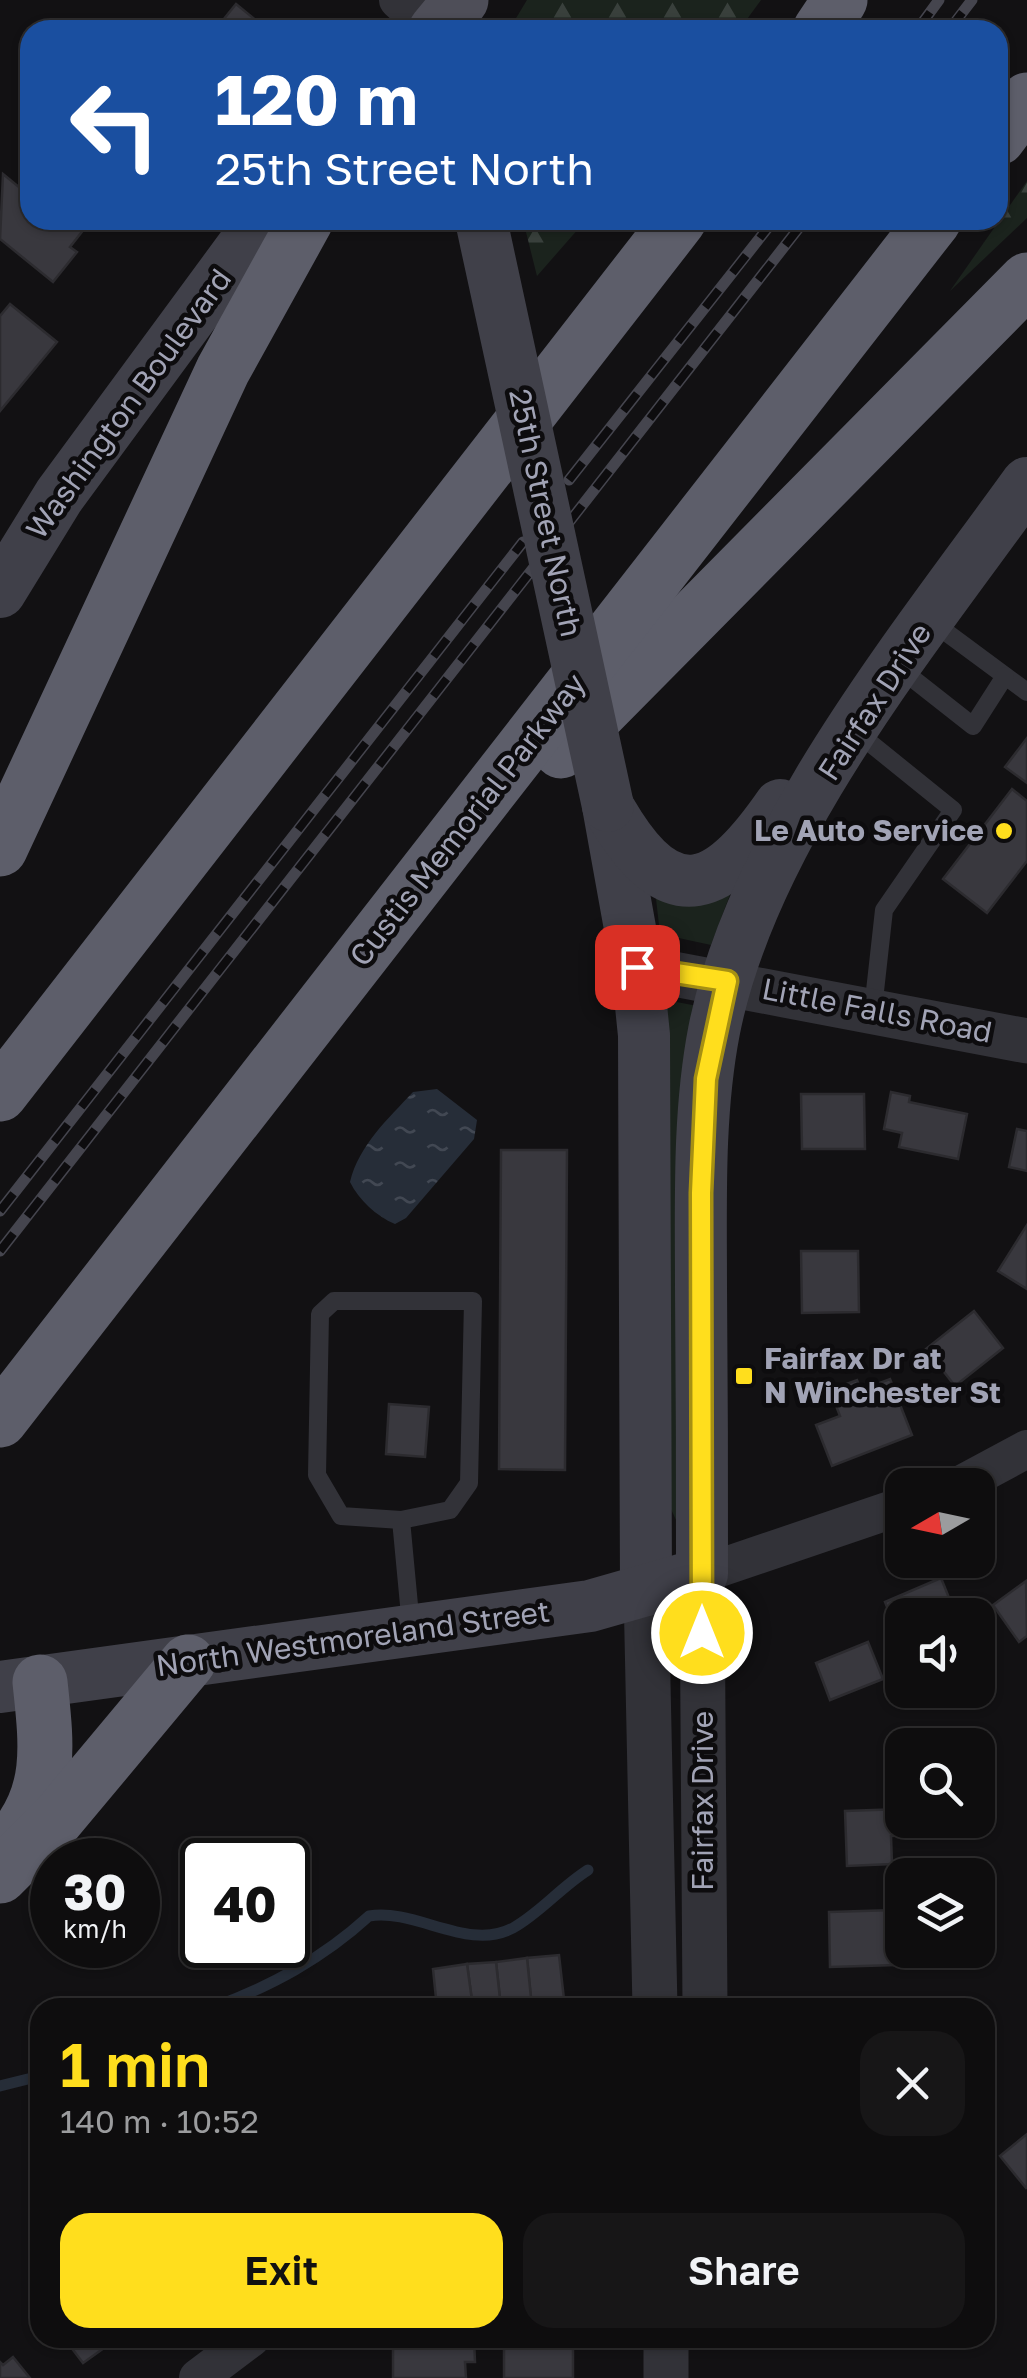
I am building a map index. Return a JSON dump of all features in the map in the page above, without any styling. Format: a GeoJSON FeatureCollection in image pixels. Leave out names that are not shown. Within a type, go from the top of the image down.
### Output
{"type":"FeatureCollection","features":[{"type":"Feature","properties":{"kind":"highway"},"geometry":{"type":"LineString","coordinates":[[1008,125],[1027,100]]}},
{"type":"Feature","properties":{"kind":"highway"},"geometry":{"type":"LineString","coordinates":[[0,849],[223,370],[300,230]]}},
{"type":"Feature","properties":{"kind":"highway"},"geometry":{"type":"LineString","coordinates":[[0,1094],[671,230]]}},
{"type":"Feature","properties":{"kind":"highway","name":"Custis Memorial Parkway"},"geometry":{"type":"LineString","coordinates":[[0,1420],[926,230]]}},
{"type":"Feature","properties":{"kind":"highway"},"geometry":{"type":"LineString","coordinates":[[361,958],[697,610],[1027,280]]}},
{"type":"Feature","properties":{"kind":"highway"},"geometry":{"type":"LineString","coordinates":[[0,1876],[57,1819],[188,1662]]}},
{"type":"Feature","properties":{"kind":"highway"},"geometry":{"type":"LineString","coordinates":[[0,1852],[26,1824],[44,1780],[47,1751],[20,1685]]}},
{"type":"Feature","properties":{"kind":"main road"},"geometry":{"type":"LineString","coordinates":[[443,20],[460,0]]}},
{"type":"Feature","properties":{"kind":"main road","name":"Washington Boulevard"},"geometry":{"type":"LineString","coordinates":[[6,566],[255,230]]}},
{"type":"Feature","properties":{"kind":"main road","name":"25th Street North"},"geometry":{"type":"LineString","coordinates":[[483,230],[608,806]]}},
{"type":"Feature","properties":{"kind":"main road","name":"Fairfax Drive"},"geometry":{"type":"LineString","coordinates":[[702,1574],[701,1193],[706,1079],[727,981],[776,864],[850,728],[1027,483]]}},
{"type":"Feature","properties":{"kind":"main road"},"geometry":{"type":"LineString","coordinates":[[608,806],[637,850],[662,872],[689,880],[712,876],[747,852],[784,800],[850,728]]}},
{"type":"Feature","properties":{"kind":"main road","name":"Fairfax Drive"},"geometry":{"type":"LineString","coordinates":[[608,806],[637,967],[644,1035],[646,1590]]}},
{"type":"Feature","properties":{"kind":"main road","name":"North Westmoreland Street"},"geometry":{"type":"LineString","coordinates":[[20,1685],[590,1606],[702,1574]]}},
{"type":"Feature","properties":{"kind":"street"},"geometry":{"type":"LineString","coordinates":[[398,0],[422,20]]}},
{"type":"Feature","properties":{"kind":"street"},"geometry":{"type":"LineString","coordinates":[[637,967],[727,981]]}},
{"type":"Feature","properties":{"kind":"street","name":"Little Falls Road"},"geometry":{"type":"LineString","coordinates":[[727,981],[1027,1041]]}},
{"type":"Feature","properties":{"kind":"street"},"geometry":{"type":"LineString","coordinates":[[992,1468],[1027,1449]]}},
{"type":"Feature","properties":{"kind":"street"},"geometry":{"type":"LineString","coordinates":[[702,1574],[885,1512]]}},
{"type":"Feature","properties":{"kind":"street","name":"Fairfax Drive"},"geometry":{"type":"LineString","coordinates":[[702,1574],[705,1998]]}},
{"type":"Feature","properties":{"kind":"street","name":"Fairfax Drive"},"geometry":{"type":"LineString","coordinates":[[646,1590],[655,1998]]}},
{"type":"Feature","properties":{"kind":"street"},"geometry":{"type":"LineString","coordinates":[[198,2378],[238,2348]]}},
{"type":"Feature","properties":{"kind":"street"},"geometry":{"type":"LineString","coordinates":[[666,2348],[666,2378]]}},
{"type":"Feature","properties":{"kind":"lane"},"geometry":{"type":"LineString","coordinates":[[929,620],[1027,692]]}},
{"type":"Feature","properties":{"kind":"lane"},"geometry":{"type":"LineString","coordinates":[[896,665],[973,726],[1004,676]]}},
{"type":"Feature","properties":{"kind":"lane"},"geometry":{"type":"LineString","coordinates":[[850,728],[953,810],[884,910],[873,1010]]}},
{"type":"Feature","properties":{"kind":"lane"},"geometry":{"type":"LineString","coordinates":[[334,1301],[473,1302],[469,1483],[450,1510],[401,1520],[340,1516],[318,1475],[320,1314],[334,1301]]}},
{"type":"Feature","properties":{"kind":"lane"},"geometry":{"type":"LineString","coordinates":[[401,1520],[412,1632]]}},
{"type":"Feature","properties":{"kind":"green space"},"geometry":{"type":"Polygon","coordinates":[[[527,0],[761,0],[746,20],[515,20],[527,0]]]}},
{"type":"Feature","properties":{"kind":"green space"},"geometry":{"type":"Polygon","coordinates":[[[1027,181],[1027,218],[950,291],[993,230],[1008,230],[1008,208],[1027,181]]]}},
{"type":"Feature","properties":{"kind":"green space"},"geometry":{"type":"Polygon","coordinates":[[[526,230],[577,230],[537,276],[526,230]]]}},
{"type":"Feature","properties":{"kind":"green space"},"geometry":{"type":"Polygon","coordinates":[[[655,890],[731,892],[711,945],[660,934],[655,890]]]}},
{"type":"Feature","properties":{"kind":"green space"},"geometry":{"type":"Polygon","coordinates":[[[666,1000],[703,1007],[676,1520],[670,1507],[666,1000]]]}},
{"type":"Feature","properties":{"kind":"water"},"geometry":{"type":"Polygon","coordinates":[[[437,1089],[477,1120],[474,1139],[406,1218],[395,1224],[381,1217],[358,1195],[350,1182],[354,1169],[367,1144],[413,1092],[437,1089]]]}},
{"type":"Feature","properties":{"kind":"building"},"geometry":{"type":"Polygon","coordinates":[[[236,4],[256,20],[223,20],[236,4]]]}},
{"type":"Feature","properties":{"kind":"building"},"geometry":{"type":"Polygon","coordinates":[[[3,174],[20,188],[20,230],[83,230],[70,247],[77,252],[53,282],[0,239],[3,174]]]}},
{"type":"Feature","properties":{"kind":"building"},"geometry":{"type":"Polygon","coordinates":[[[10,304],[57,342],[0,411],[0,316],[10,304]]]}},
{"type":"Feature","properties":{"kind":"building"},"geometry":{"type":"Polygon","coordinates":[[[1027,738],[1027,783],[1005,767],[1027,738]]]}},
{"type":"Feature","properties":{"kind":"building","name":"Le Auto Service"},"geometry":{"type":"Polygon","coordinates":[[[1012,789],[1027,801],[1027,861],[987,913],[943,879],[1012,789]]]}},
{"type":"Feature","properties":{"kind":"building"},"geometry":{"type":"Polygon","coordinates":[[[891,1092],[910,1096],[909,1102],[967,1114],[958,1159],[899,1147],[902,1133],[884,1129],[891,1092]]]}},
{"type":"Feature","properties":{"kind":"building"},"geometry":{"type":"Polygon","coordinates":[[[801,1094],[864,1094],[865,1149],[802,1149],[801,1094]]]}},
{"type":"Feature","properties":{"kind":"building"},"geometry":{"type":"Polygon","coordinates":[[[1017,1129],[1027,1131],[1027,1171],[1009,1167],[1017,1129]]]}},
{"type":"Feature","properties":{"kind":"building"},"geometry":{"type":"Polygon","coordinates":[[[501,1150],[567,1150],[565,1470],[499,1469],[501,1150]]]}},
{"type":"Feature","properties":{"kind":"building"},"geometry":{"type":"Polygon","coordinates":[[[1027,1225],[1027,1289],[998,1271],[1027,1225]]]}},
{"type":"Feature","properties":{"kind":"building"},"geometry":{"type":"Polygon","coordinates":[[[801,1251],[858,1251],[859,1312],[802,1313],[801,1251]]]}},
{"type":"Feature","properties":{"kind":"building"},"geometry":{"type":"Polygon","coordinates":[[[974,1311],[1003,1348],[955,1386],[926,1349],[974,1311]]]}},
{"type":"Feature","properties":{"kind":"building"},"geometry":{"type":"Polygon","coordinates":[[[890,1379],[912,1435],[832,1466],[816,1425],[840,1416],[830,1390],[857,1380],[861,1390],[890,1379]]]}},
{"type":"Feature","properties":{"kind":"building"},"geometry":{"type":"Polygon","coordinates":[[[389,1404],[429,1407],[425,1457],[386,1454],[389,1404]]]}},
{"type":"Feature","properties":{"kind":"building"},"geometry":{"type":"Polygon","coordinates":[[[941,1578],[949,1598],[894,1598],[941,1578]]]}},
{"type":"Feature","properties":{"kind":"building"},"geometry":{"type":"Polygon","coordinates":[[[1026,1581],[1027,1636],[1019,1642],[995,1604],[1026,1581]]]}},
{"type":"Feature","properties":{"kind":"building"},"geometry":{"type":"Polygon","coordinates":[[[868,1642],[883,1679],[830,1700],[816,1663],[868,1642]]]}},
{"type":"Feature","properties":{"kind":"building"},"geometry":{"type":"Polygon","coordinates":[[[885,1810],[885,1838],[891,1838],[892,1858],[885,1858],[885,1864],[847,1866],[845,1811],[885,1810]]]}},
{"type":"Feature","properties":{"kind":"building"},"geometry":{"type":"Polygon","coordinates":[[[885,1910],[885,1965],[830,1967],[829,1912],[885,1910]]]}},
{"type":"Feature","properties":{"kind":"building"},"geometry":{"type":"Polygon","coordinates":[[[559,1955],[564,1998],[531,1998],[527,1958],[559,1955]]]}},
{"type":"Feature","properties":{"kind":"building"},"geometry":{"type":"Polygon","coordinates":[[[527,1958],[531,1998],[500,1998],[496,1962],[527,1958]]]}},
{"type":"Feature","properties":{"kind":"building"},"geometry":{"type":"Polygon","coordinates":[[[496,1962],[500,1998],[472,1998],[467,1964],[496,1962]]]}},
{"type":"Feature","properties":{"kind":"building"},"geometry":{"type":"Polygon","coordinates":[[[467,1964],[472,1998],[436,1998],[433,1969],[467,1964]]]}},
{"type":"Feature","properties":{"kind":"building"},"geometry":{"type":"Polygon","coordinates":[[[1027,2134],[1027,2187],[1026,2188],[1000,2156],[1027,2134]]]}},
{"type":"Feature","properties":{"kind":"building"},"geometry":{"type":"Polygon","coordinates":[[[72,2348],[104,2348],[83,2363],[72,2348]]]}},
{"type":"Feature","properties":{"kind":"building"},"geometry":{"type":"Polygon","coordinates":[[[393,2348],[474,2348],[475,2362],[465,2362],[466,2378],[393,2378],[393,2348]]]}},
{"type":"Feature","properties":{"kind":"building"},"geometry":{"type":"Polygon","coordinates":[[[504,2348],[573,2348],[573,2378],[504,2378],[504,2348]]]}},
{"type":"Feature","properties":{"kind":"building"},"geometry":{"type":"Polygon","coordinates":[[[13,2357],[30,2378],[0,2378],[0,2362],[3,2365],[13,2357]]]}},
{"type":"Feature","properties":{"kind":"waterway"},"geometry":{"type":"LineString","coordinates":[[236,1998],[295,1970],[369,1916],[405,1918],[460,1933],[496,1934],[523,1922],[588,1870]]}},
{"type":"Feature","properties":{"kind":"waterway"},"geometry":{"type":"LineString","coordinates":[[0,2086],[30,2078]]}},
{"type":"Feature","properties":{"kind":"railway"},"geometry":{"type":"LineString","coordinates":[[924,20],[939,0]]}},
{"type":"Feature","properties":{"kind":"railway"},"geometry":{"type":"LineString","coordinates":[[957,20],[972,0]]}},
{"type":"Feature","properties":{"kind":"railway"},"geometry":{"type":"LineString","coordinates":[[569,480],[766,230]]}},
{"type":"Feature","properties":{"kind":"railway"},"geometry":{"type":"LineString","coordinates":[[0,1251],[797,230]]}},
{"type":"Feature","properties":{"kind":"railway"},"geometry":{"type":"LineString","coordinates":[[0,1211],[523,542]]}},
{"type":"Feature","properties":{"kind":"place","name":"Le Auto Service"},"geometry":{"type":"Point","coordinates":[1004,831]}},
{"type":"Feature","properties":{"kind":"place","name":"Fairfax Dr at N Winchester St"},"geometry":{"type":"Point","coordinates":[744,1376]}},
{"type":"Feature","properties":{"kind":"route"},"geometry":{"type":"LineString","coordinates":[[637,967],[727,981],[706,1079],[701,1193],[702,1633]]}}]}
